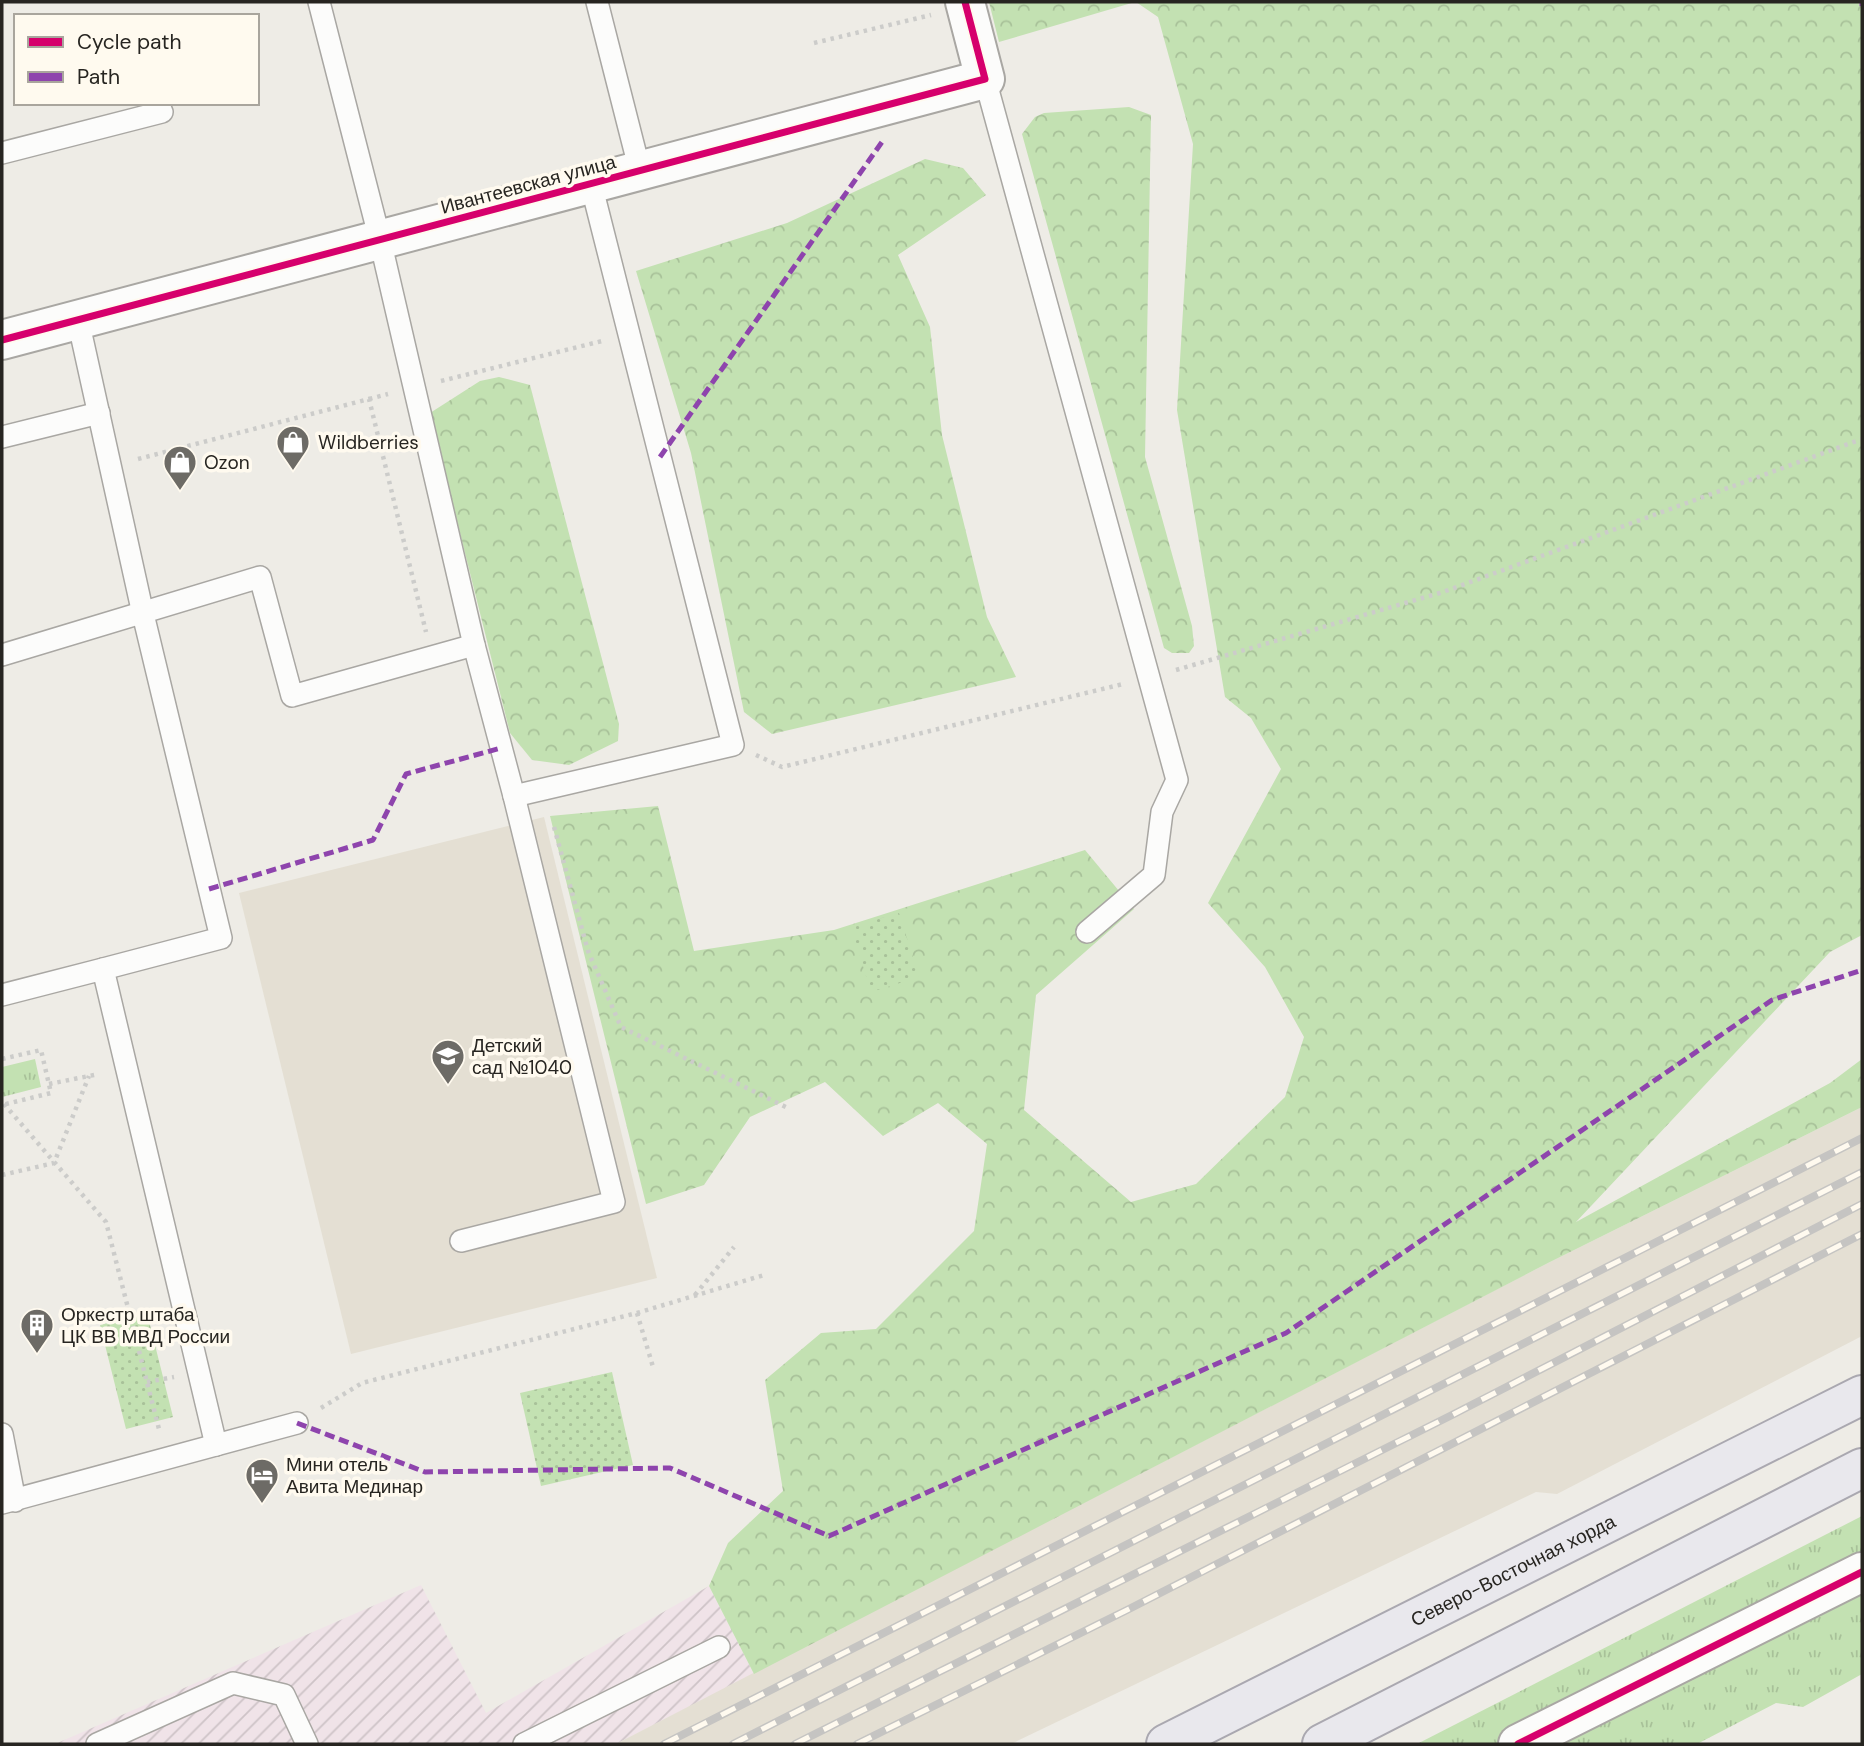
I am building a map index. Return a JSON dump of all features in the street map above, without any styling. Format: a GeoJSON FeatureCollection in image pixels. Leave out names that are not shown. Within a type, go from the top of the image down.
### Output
{"type":"FeatureCollection","features":[{"type":"Feature","properties":{"kind":"main road","name":"Северо-Восточная хорда"},"geometry":{"type":"LineString","coordinates":[[1166,1744],[1862,1395]]}},
{"type":"Feature","properties":{"kind":"main road"},"geometry":{"type":"LineString","coordinates":[[1322,1744],[1862,1468]]}},
{"type":"Feature","properties":{"kind":"street"},"geometry":{"type":"LineString","coordinates":[[965,4],[985,79]]}},
{"type":"Feature","properties":{"kind":"street","name":"Ивантеевская улица"},"geometry":{"type":"LineString","coordinates":[[2,340],[985,79]]}},
{"type":"Feature","properties":{"kind":"street"},"geometry":{"type":"LineString","coordinates":[[1518,1744],[1862,1572]]}},
{"type":"Feature","properties":{"kind":"lane"},"geometry":{"type":"LineString","coordinates":[[319,2],[380,240],[474,645],[614,1202],[461,1241]]}},
{"type":"Feature","properties":{"kind":"lane"},"geometry":{"type":"LineString","coordinates":[[597,2],[640,171]]}},
{"type":"Feature","properties":{"kind":"lane"},"geometry":{"type":"LineString","coordinates":[[985,79],[1177,780],[1162,812],[1154,875],[1087,932]]}},
{"type":"Feature","properties":{"kind":"lane"},"geometry":{"type":"LineString","coordinates":[[2,153],[162,112]]}},
{"type":"Feature","properties":{"kind":"lane"},"geometry":{"type":"LineString","coordinates":[[514,796],[733,745],[591,184]]}},
{"type":"Feature","properties":{"kind":"lane"},"geometry":{"type":"LineString","coordinates":[[2,995],[221,938],[143,614],[78,320]]}},
{"type":"Feature","properties":{"kind":"lane"},"geometry":{"type":"LineString","coordinates":[[2,438],[99,413]]}},
{"type":"Feature","properties":{"kind":"lane"},"geometry":{"type":"LineString","coordinates":[[2,655],[260,576],[292,696],[474,645]]}},
{"type":"Feature","properties":{"kind":"lane"},"geometry":{"type":"LineString","coordinates":[[103,969],[216,1445]]}},
{"type":"Feature","properties":{"kind":"lane"},"geometry":{"type":"LineString","coordinates":[[2,1434],[9,1502],[297,1423]]}},
{"type":"Feature","properties":{"kind":"lane"},"geometry":{"type":"LineString","coordinates":[[524,1744],[719,1647]]}},
{"type":"Feature","properties":{"kind":"lane"},"geometry":{"type":"LineString","coordinates":[[97,1744],[233,1684],[284,1695],[307,1744]]}},
{"type":"Feature","properties":{"kind":"path"},"geometry":{"type":"LineString","coordinates":[[814,43],[965,4]]}},
{"type":"Feature","properties":{"kind":"path"},"geometry":{"type":"LineString","coordinates":[[110,466],[630,334]]}},
{"type":"Feature","properties":{"kind":"path"},"geometry":{"type":"LineString","coordinates":[[369,399],[432,656]]}},
{"type":"Feature","properties":{"kind":"path"},"geometry":{"type":"LineString","coordinates":[[733,745],[782,767],[1150,678],[1443,592],[1862,439]]}},
{"type":"Feature","properties":{"kind":"path"},"geometry":{"type":"LineString","coordinates":[[543,789],[588,951],[621,1027],[790,1109]]}},
{"type":"Feature","properties":{"kind":"path"},"geometry":{"type":"LineString","coordinates":[[2,1059],[41,1050],[51,1093],[3,1105],[106,1222],[166,1459]]}},
{"type":"Feature","properties":{"kind":"path"},"geometry":{"type":"LineString","coordinates":[[49,1084],[126,1068]]}},
{"type":"Feature","properties":{"kind":"path"},"geometry":{"type":"LineString","coordinates":[[54,1163],[89,1076]]}},
{"type":"Feature","properties":{"kind":"path"},"geometry":{"type":"LineString","coordinates":[[2,1175],[54,1163]]}},
{"type":"Feature","properties":{"kind":"path"},"geometry":{"type":"LineString","coordinates":[[694,1296],[734,1247]]}},
{"type":"Feature","properties":{"kind":"path"},"geometry":{"type":"LineString","coordinates":[[297,1423],[362,1383],[637,1313],[764,1275]]}},
{"type":"Feature","properties":{"kind":"path"},"geometry":{"type":"LineString","coordinates":[[637,1313],[653,1367]]}},
{"type":"Feature","properties":{"kind":"shaded area","name":"Детский сад №1040"},"geometry":{"type":"Polygon","coordinates":[[[544,817],[657,1278],[351,1354],[239,893],[544,817]]]}},
{"type":"Feature","properties":{"kind":"shaded area"},"geometry":{"type":"Polygon","coordinates":[[[1862,1107],[1862,1336],[1557,1494],[1536,1492],[1011,1744],[616,1744],[1548,1263],[1862,1107]]]}},
{"type":"Feature","properties":{"kind":"shaded area"},"geometry":{"type":"Polygon","coordinates":[[[421,1585],[486,1713],[709,1586],[754,1674],[616,1744],[55,1744],[421,1585]]]}},
{"type":"Feature","properties":{"kind":"green space"},"geometry":{"type":"Polygon","coordinates":[[[989,2],[1135,2],[999,42],[989,2]]]}},
{"type":"Feature","properties":{"kind":"green space"},"geometry":{"type":"Polygon","coordinates":[[[1136,2],[1862,2],[1862,935],[1830,952],[1576,1222],[1830,1083],[1862,1059],[1862,1107],[1548,1263],[754,1674],[709,1586],[728,1543],[783,1491],[765,1380],[821,1333],[876,1329],[974,1231],[987,1144],[938,1103],[883,1136],[825,1082],[750,1117],[704,1185],[646,1204],[550,816],[658,806],[694,951],[834,930],[1085,850],[1134,909],[1036,995],[1024,1110],[1131,1202],[1196,1184],[1285,1097],[1304,1037],[1265,967],[1208,903],[1281,769],[1251,718],[1225,697],[1177,410],[1193,144],[1158,17],[1136,2]]]}},
{"type":"Feature","properties":{"kind":"green space"},"geometry":{"type":"Polygon","coordinates":[[[1129,107],[1151,115],[1145,457],[1192,626],[1194,646],[1189,653],[1172,653],[1164,648],[1022,134],[1035,117],[1044,113],[1129,107]]]}},
{"type":"Feature","properties":{"kind":"green space"},"geometry":{"type":"Polygon","coordinates":[[[925,159],[963,168],[986,195],[898,255],[930,327],[942,435],[987,617],[1016,677],[772,734],[744,712],[691,453],[636,271],[787,223],[925,159]]]}},
{"type":"Feature","properties":{"kind":"green space"},"geometry":{"type":"Polygon","coordinates":[[[499,377],[530,385],[619,724],[618,741],[569,765],[532,760],[510,733],[430,413],[480,381],[499,377]]]}},
{"type":"Feature","properties":{"kind":"green space"},"geometry":{"type":"Polygon","coordinates":[[[899,913],[919,977],[871,992],[851,927],[899,913]]]}},
{"type":"Feature","properties":{"kind":"green space"},"geometry":{"type":"Polygon","coordinates":[[[35,1059],[41,1087],[2,1097],[2,1067],[35,1059]]]}},
{"type":"Feature","properties":{"kind":"green space"},"geometry":{"type":"Polygon","coordinates":[[[147,1313],[173,1417],[126,1429],[100,1325],[147,1313]]]}},
{"type":"Feature","properties":{"kind":"green space"},"geometry":{"type":"Polygon","coordinates":[[[612,1372],[633,1465],[541,1486],[520,1393],[612,1372]]]}},
{"type":"Feature","properties":{"kind":"green space"},"geometry":{"type":"Polygon","coordinates":[[[1862,1516],[1862,1561],[1497,1744],[1417,1744],[1862,1516]]]}},
{"type":"Feature","properties":{"kind":"green space"},"geometry":{"type":"Polygon","coordinates":[[[1862,1580],[1862,1674],[1803,1707],[1776,1703],[1697,1744],[1540,1744],[1862,1580]]]}},
{"type":"Feature","properties":{"kind":"railway"},"geometry":{"type":"LineString","coordinates":[[664,1744],[1862,1138]]}},
{"type":"Feature","properties":{"kind":"railway"},"geometry":{"type":"LineString","coordinates":[[733,1744],[1862,1172]]}},
{"type":"Feature","properties":{"kind":"railway"},"geometry":{"type":"LineString","coordinates":[[795,1744],[1452,1415],[1862,1204]]}},
{"type":"Feature","properties":{"kind":"railway"},"geometry":{"type":"LineString","coordinates":[[857,1744],[1129,1609],[1862,1234]]}},
{"type":"Feature","properties":{"kind":"marked path"},"geometry":{"type":"LineString","coordinates":[[660,457],[882,142]]}},
{"type":"Feature","properties":{"kind":"marked path"},"geometry":{"type":"LineString","coordinates":[[209,889],[373,840],[406,774],[501,748]]}},
{"type":"Feature","properties":{"kind":"marked path"},"geometry":{"type":"LineString","coordinates":[[297,1423],[425,1472],[670,1468],[829,1536],[1286,1333],[1772,1000],[1862,970]]}},
{"type":"Feature","properties":{"kind":"cycle path"},"geometry":{"type":"LineString","coordinates":[[2,340],[985,79],[965,2]]}},
{"type":"Feature","properties":{"kind":"cycle path"},"geometry":{"type":"LineString","coordinates":[[1518,1744],[1862,1572]]}},
{"type":"Feature","properties":{"kind":"place","name":"Wildberries"},"geometry":{"type":"Point","coordinates":[293,472]}},
{"type":"Feature","properties":{"kind":"place","name":"Ozon"},"geometry":{"type":"Point","coordinates":[180,492]}},
{"type":"Feature","properties":{"kind":"place","name":"Детский сад №1040"},"geometry":{"type":"Point","coordinates":[448,1086]}},
{"type":"Feature","properties":{"kind":"place","name":"Оркестр штаба ЦК ВВ МВД России"},"geometry":{"type":"Point","coordinates":[37,1355]}},
{"type":"Feature","properties":{"kind":"place","name":"Мини отель Авита Мединар"},"geometry":{"type":"Point","coordinates":[262,1505]}}]}
